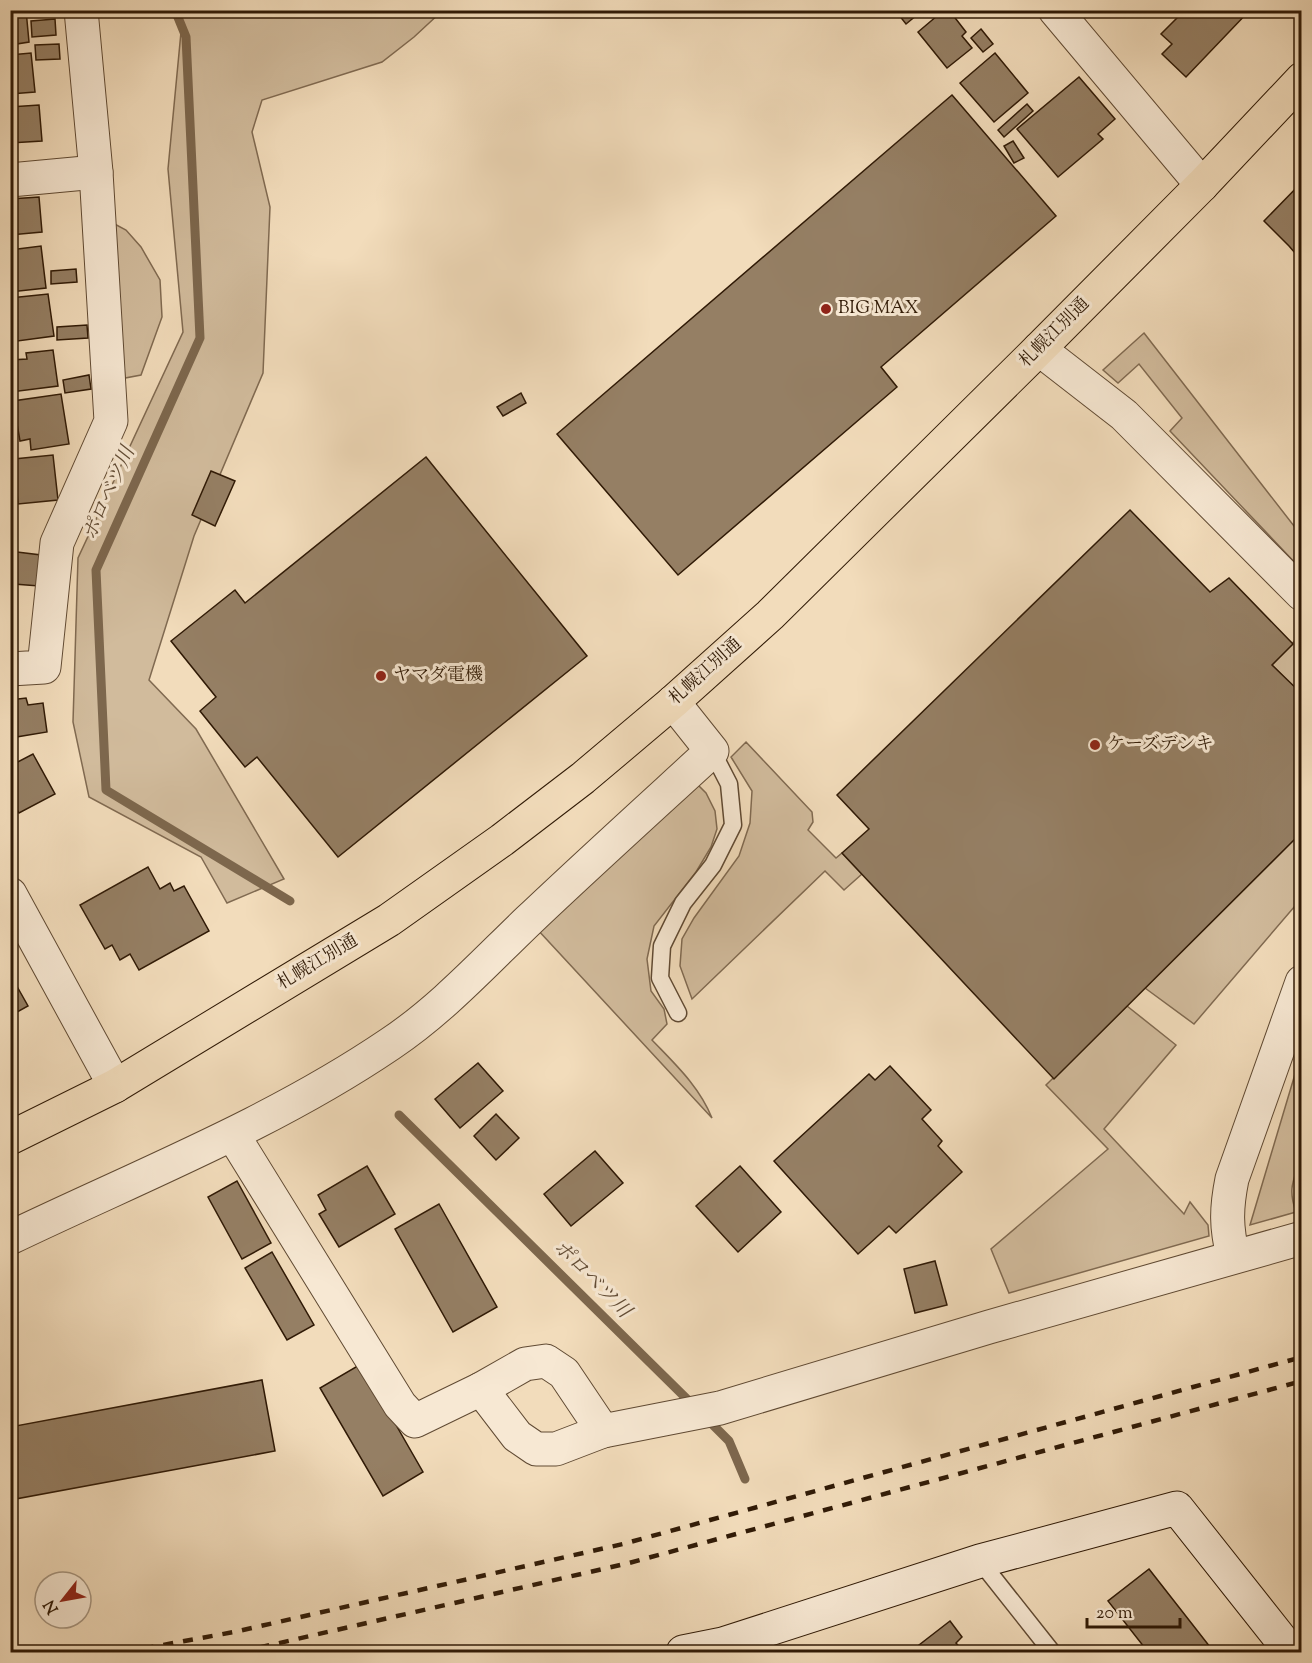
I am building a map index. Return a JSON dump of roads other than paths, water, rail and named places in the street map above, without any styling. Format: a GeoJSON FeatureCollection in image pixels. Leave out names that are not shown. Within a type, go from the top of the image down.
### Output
{"type":"FeatureCollection","features":[{"type":"Feature","properties":{"kind":"highway","name":"札幌江別通"},"geometry":{"type":"LineString","coordinates":[[10,1138],[115,1086],[389,920],[511,833],[582,777],[673,702],[770,615],[1039,349],[1302,79]]}},
{"type":"Feature","properties":{"kind":"street"},"geometry":{"type":"LineString","coordinates":[[10,669],[44,667],[57,543],[111,421],[96,172],[81,10]]}},
{"type":"Feature","properties":{"kind":"street"},"geometry":{"type":"LineString","coordinates":[[1054,10],[1202,184]]}},
{"type":"Feature","properties":{"kind":"street"},"geometry":{"type":"LineString","coordinates":[[10,180],[96,172]]}},
{"type":"Feature","properties":{"kind":"street"},"geometry":{"type":"LineString","coordinates":[[1039,349],[1124,415],[1302,594]]}},
{"type":"Feature","properties":{"kind":"street"},"geometry":{"type":"LineString","coordinates":[[10,1238],[120,1185],[233,1135],[343,1074],[392,1043],[448,998],[712,751],[673,702]]}},
{"type":"Feature","properties":{"kind":"street"},"geometry":{"type":"LineString","coordinates":[[10,894],[115,1086]]}},
{"type":"Feature","properties":{"kind":"street"},"geometry":{"type":"LineString","coordinates":[[1233,1256],[1227,1229],[1227,1206],[1232,1179],[1302,982]]}},
{"type":"Feature","properties":{"kind":"street"},"geometry":{"type":"LineString","coordinates":[[233,1135],[400,1405],[415,1421],[481,1389],[525,1364],[546,1361],[564,1373],[603,1431]]}},
{"type":"Feature","properties":{"kind":"street"},"geometry":{"type":"LineString","coordinates":[[481,1389],[517,1436],[536,1449],[556,1449],[603,1431],[720,1408],[1233,1256],[1302,1238]]}},
{"type":"Feature","properties":{"kind":"street"},"geometry":{"type":"LineString","coordinates":[[683,1653],[726,1648],[980,1561],[1177,1508],[1291,1653]]}},
{"type":"Feature","properties":{"kind":"lane"},"geometry":{"type":"LineString","coordinates":[[678,1013],[660,978],[662,946],[683,903],[712,865],[733,825],[729,784],[712,751]]}},
{"type":"Feature","properties":{"kind":"lane"},"geometry":{"type":"LineString","coordinates":[[980,1561],[1052,1653]]}},
{"type":"Feature","properties":{"kind":"waterway","name":"ポロベツ川"},"geometry":{"type":"LineString","coordinates":[[175,10],[186,37],[200,338],[96,570],[106,790],[290,901]]}},
{"type":"Feature","properties":{"kind":"waterway","name":"ポロベツ川"},"geometry":{"type":"LineString","coordinates":[[399,1115],[694,1406]]}},
{"type":"Feature","properties":{"kind":"waterway","name":"ポロベツ川"},"geometry":{"type":"LineString","coordinates":[[706,1418],[729,1441],[745,1479]]}},
{"type":"Feature","properties":{"kind":"railway"},"geometry":{"type":"LineString","coordinates":[[124,1652],[234,1632],[623,1544],[1302,1357]]}},
{"type":"Feature","properties":{"kind":"railway"},"geometry":{"type":"LineString","coordinates":[[240,1652],[629,1563],[1302,1381]]}},
{"type":"Feature","properties":{"kind":"place","name":"BIG MAX"},"geometry":{"type":"Point","coordinates":[826,309]}},
{"type":"Feature","properties":{"kind":"place","name":"ヤマダ電機"},"geometry":{"type":"Point","coordinates":[381,676]}},
{"type":"Feature","properties":{"kind":"place","name":"ケーズデンキ"},"geometry":{"type":"Point","coordinates":[1095,745]}}]}
